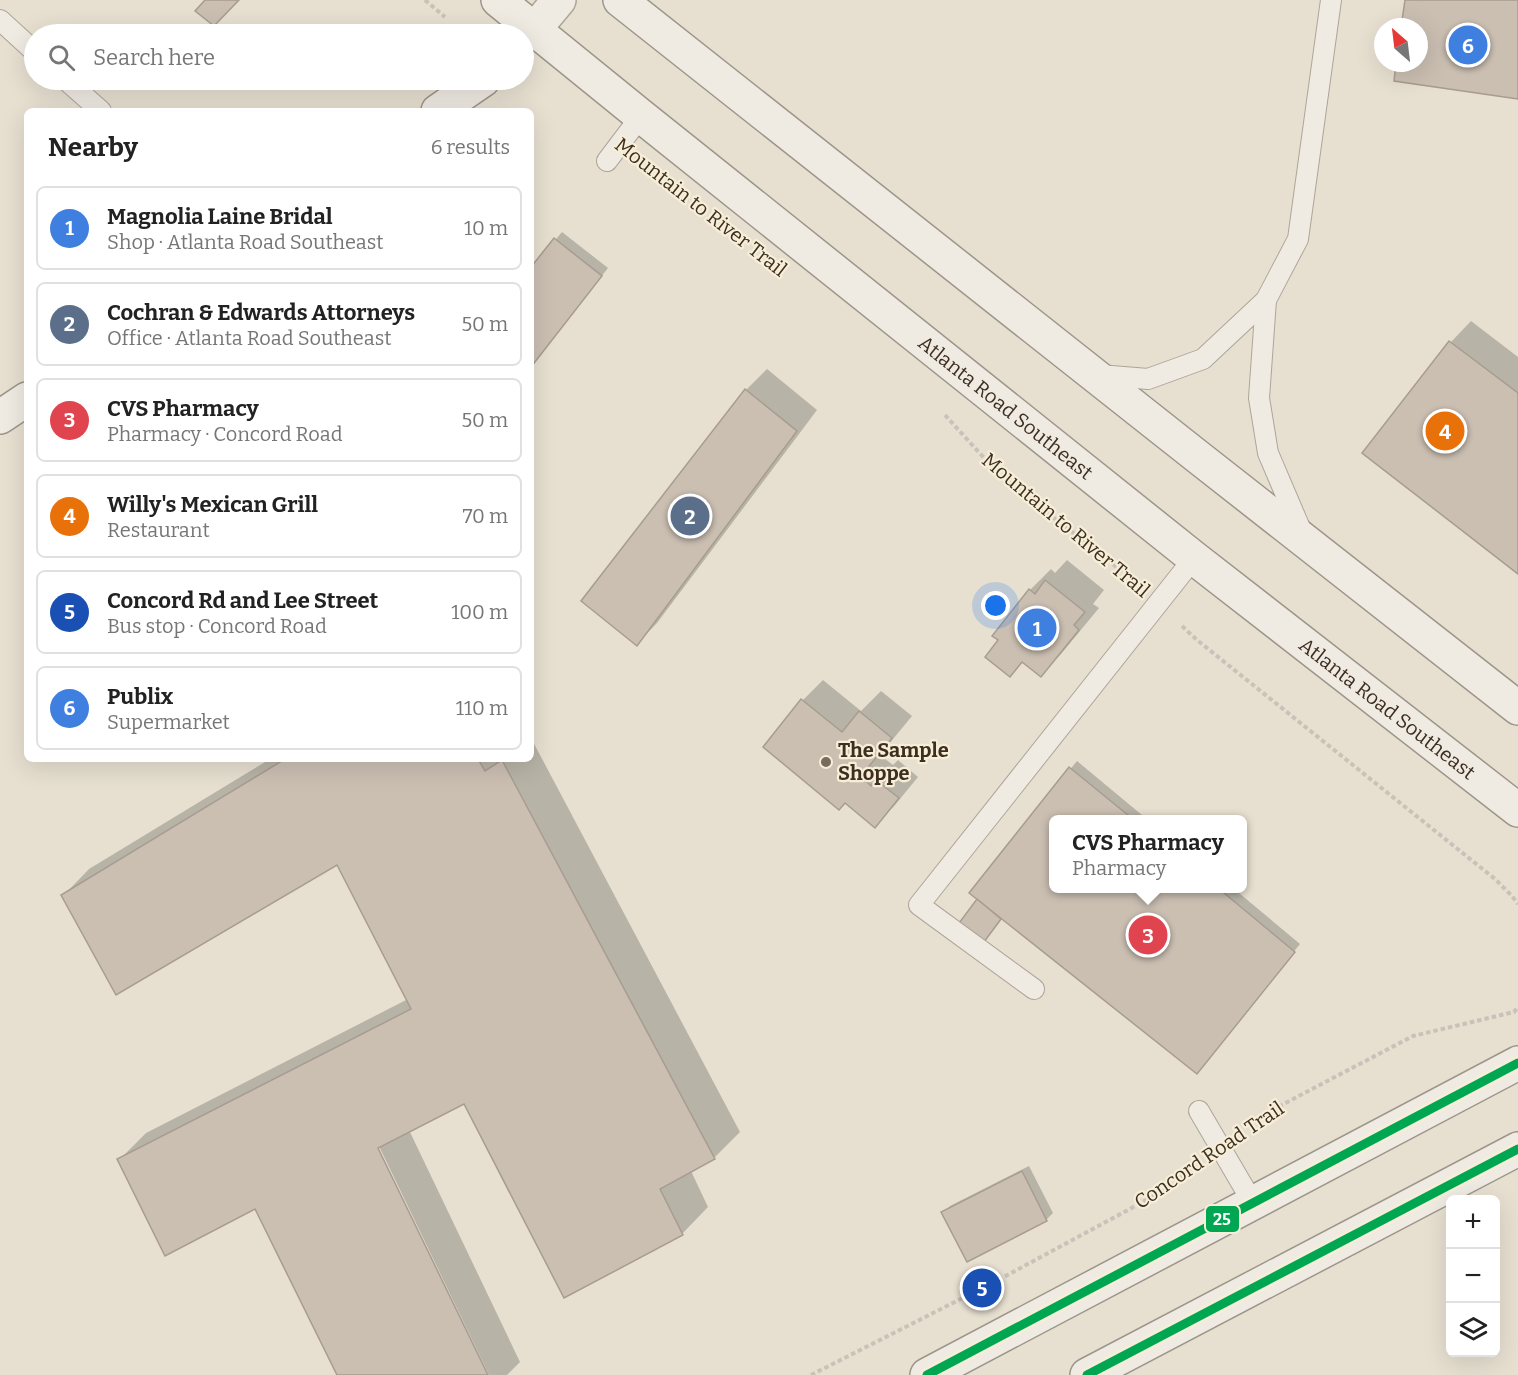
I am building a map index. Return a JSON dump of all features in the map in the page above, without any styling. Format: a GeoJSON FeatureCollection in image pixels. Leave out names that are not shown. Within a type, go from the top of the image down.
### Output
{"type":"FeatureCollection","features":[{"type":"Feature","properties":{"kind":"main road","name":"Atlanta Road Southeast"},"geometry":{"type":"LineString","coordinates":[[498,0],[519,24]]}},
{"type":"Feature","properties":{"kind":"main road"},"geometry":{"type":"LineString","coordinates":[[534,29],[560,0]]}},
{"type":"Feature","properties":{"kind":"main road"},"geometry":{"type":"LineString","coordinates":[[620,0],[1518,708]]}},
{"type":"Feature","properties":{"kind":"main road","name":"Atlanta Road Southeast"},"geometry":{"type":"LineString","coordinates":[[534,39],[641,116],[1194,558],[1507,802],[1518,824]]}},
{"type":"Feature","properties":{"kind":"main road"},"geometry":{"type":"LineString","coordinates":[[442,108],[468,90]]}},
{"type":"Feature","properties":{"kind":"main road"},"geometry":{"type":"LineString","coordinates":[[0,417],[24,401]]}},
{"type":"Feature","properties":{"kind":"main road"},"geometry":{"type":"LineString","coordinates":[[927,1375],[1518,1063]]}},
{"type":"Feature","properties":{"kind":"main road"},"geometry":{"type":"LineString","coordinates":[[1087,1375],[1125,1366],[1518,1150]]}},
{"type":"Feature","properties":{"kind":"lane"},"geometry":{"type":"LineString","coordinates":[[1093,375],[1148,379],[1203,359],[1266,300],[1298,239],[1331,0]]}},
{"type":"Feature","properties":{"kind":"lane"},"geometry":{"type":"LineString","coordinates":[[0,20],[24,42]]}},
{"type":"Feature","properties":{"kind":"lane"},"geometry":{"type":"LineString","coordinates":[[77,90],[97,108]]}},
{"type":"Feature","properties":{"kind":"lane"},"geometry":{"type":"LineString","coordinates":[[607,161],[641,116]]}},
{"type":"Feature","properties":{"kind":"lane"},"geometry":{"type":"LineString","coordinates":[[1266,300],[1259,398],[1268,453],[1306,542]]}},
{"type":"Feature","properties":{"kind":"lane"},"geometry":{"type":"LineString","coordinates":[[1034,989],[919,904],[1194,558]]}},
{"type":"Feature","properties":{"kind":"lane"},"geometry":{"type":"LineString","coordinates":[[1198,1111],[1253,1203]]}},
{"type":"Feature","properties":{"kind":"path"},"geometry":{"type":"LineString","coordinates":[[425,0],[445,17]]}},
{"type":"Feature","properties":{"kind":"path","name":"Mountain to River Trail"},"geometry":{"type":"LineString","coordinates":[[940,410],[1018,490],[1113,563],[1197,640],[1495,879],[1518,904]]}},
{"type":"Feature","properties":{"kind":"path","name":"Concord Road Trail"},"geometry":{"type":"LineString","coordinates":[[812,1375],[1002,1278],[1165,1190],[1255,1119],[1413,1036],[1514,1012],[1518,1007]]}},
{"type":"Feature","properties":{"kind":"building"},"geometry":{"type":"Polygon","coordinates":[[[205,0],[239,0],[216,24],[211,24],[195,11],[205,0]]]}},
{"type":"Feature","properties":{"kind":"building"},"geometry":{"type":"Polygon","coordinates":[[[1405,0],[1518,0],[1518,99],[1394,81],[1395,72],[1428,72],[1428,18],[1402,18],[1405,0]]]}},
{"type":"Feature","properties":{"kind":"building"},"geometry":{"type":"Polygon","coordinates":[[[554,238],[602,276],[534,363],[534,263],[554,238]]]}},
{"type":"Feature","properties":{"kind":"building"},"geometry":{"type":"Polygon","coordinates":[[[1449,341],[1518,393],[1518,574],[1362,453],[1449,341]]]}},
{"type":"Feature","properties":{"kind":"building"},"geometry":{"type":"Polygon","coordinates":[[[745,389],[797,431],[637,646],[581,601],[745,389]]]}},
{"type":"Feature","properties":{"kind":"building"},"geometry":{"type":"Polygon","coordinates":[[[1045,580],[1085,612],[1074,625],[1079,630],[1041,677],[1022,662],[1010,677],[985,657],[998,640],[992,636],[1029,589],[1035,594],[1045,580]]]}},
{"type":"Feature","properties":{"kind":"building","name":"The Sample Shoppe"},"geometry":{"type":"Polygon","coordinates":[[[801,699],[842,732],[859,711],[892,738],[861,776],[871,786],[876,780],[899,798],[875,828],[845,803],[839,810],[763,747],[801,699]]]}},
{"type":"Feature","properties":{"kind":"building"},"geometry":{"type":"Polygon","coordinates":[[[280,762],[480,762],[485,771],[499,762],[503,762],[715,1159],[660,1189],[683,1235],[564,1298],[464,1104],[378,1148],[488,1375],[337,1375],[255,1209],[165,1256],[117,1159],[411,1009],[337,865],[116,995],[61,895],[280,762]]]}},
{"type":"Feature","properties":{"kind":"building"},"geometry":{"type":"Polygon","coordinates":[[[1069,767],[1128,815],[1049,815],[1049,893],[1224,893],[1295,952],[1197,1074],[969,893],[1069,767]]]}},
{"type":"Feature","properties":{"kind":"building"},"geometry":{"type":"Polygon","coordinates":[[[977,899],[1001,919],[981,946],[956,927],[977,899]]]}},
{"type":"Feature","properties":{"kind":"building"},"geometry":{"type":"Polygon","coordinates":[[[1022,1171],[1047,1221],[967,1262],[941,1212],[1022,1171]]]}},
{"type":"Feature","properties":{"kind":"transit line","name":"25"},"geometry":{"type":"LineString","coordinates":[[927,1375],[1518,1063]]}},
{"type":"Feature","properties":{"kind":"transit line","name":"25"},"geometry":{"type":"LineString","coordinates":[[1087,1375],[1518,1149]]}},
{"type":"Feature","properties":{"kind":"place","name":"Publix"},"geometry":{"type":"Point","coordinates":[1468,45]}},
{"type":"Feature","properties":{"kind":"place","name":"Willy's Mexican Grill"},"geometry":{"type":"Point","coordinates":[1445,431]}},
{"type":"Feature","properties":{"kind":"place","name":"Cochran & Edwards Attorneys"},"geometry":{"type":"Point","coordinates":[690,516]}},
{"type":"Feature","properties":{"kind":"place","name":"Magnolia Laine Bridal"},"geometry":{"type":"Point","coordinates":[1037,628]}},
{"type":"Feature","properties":{"kind":"place","name":"The Sample Shoppe"},"geometry":{"type":"Point","coordinates":[826,762]}},
{"type":"Feature","properties":{"kind":"place","name":"CVS Pharmacy"},"geometry":{"type":"Point","coordinates":[1148,935]}},
{"type":"Feature","properties":{"kind":"place","name":"Concord Rd and Lee Street"},"geometry":{"type":"Point","coordinates":[982,1288]}}]}
